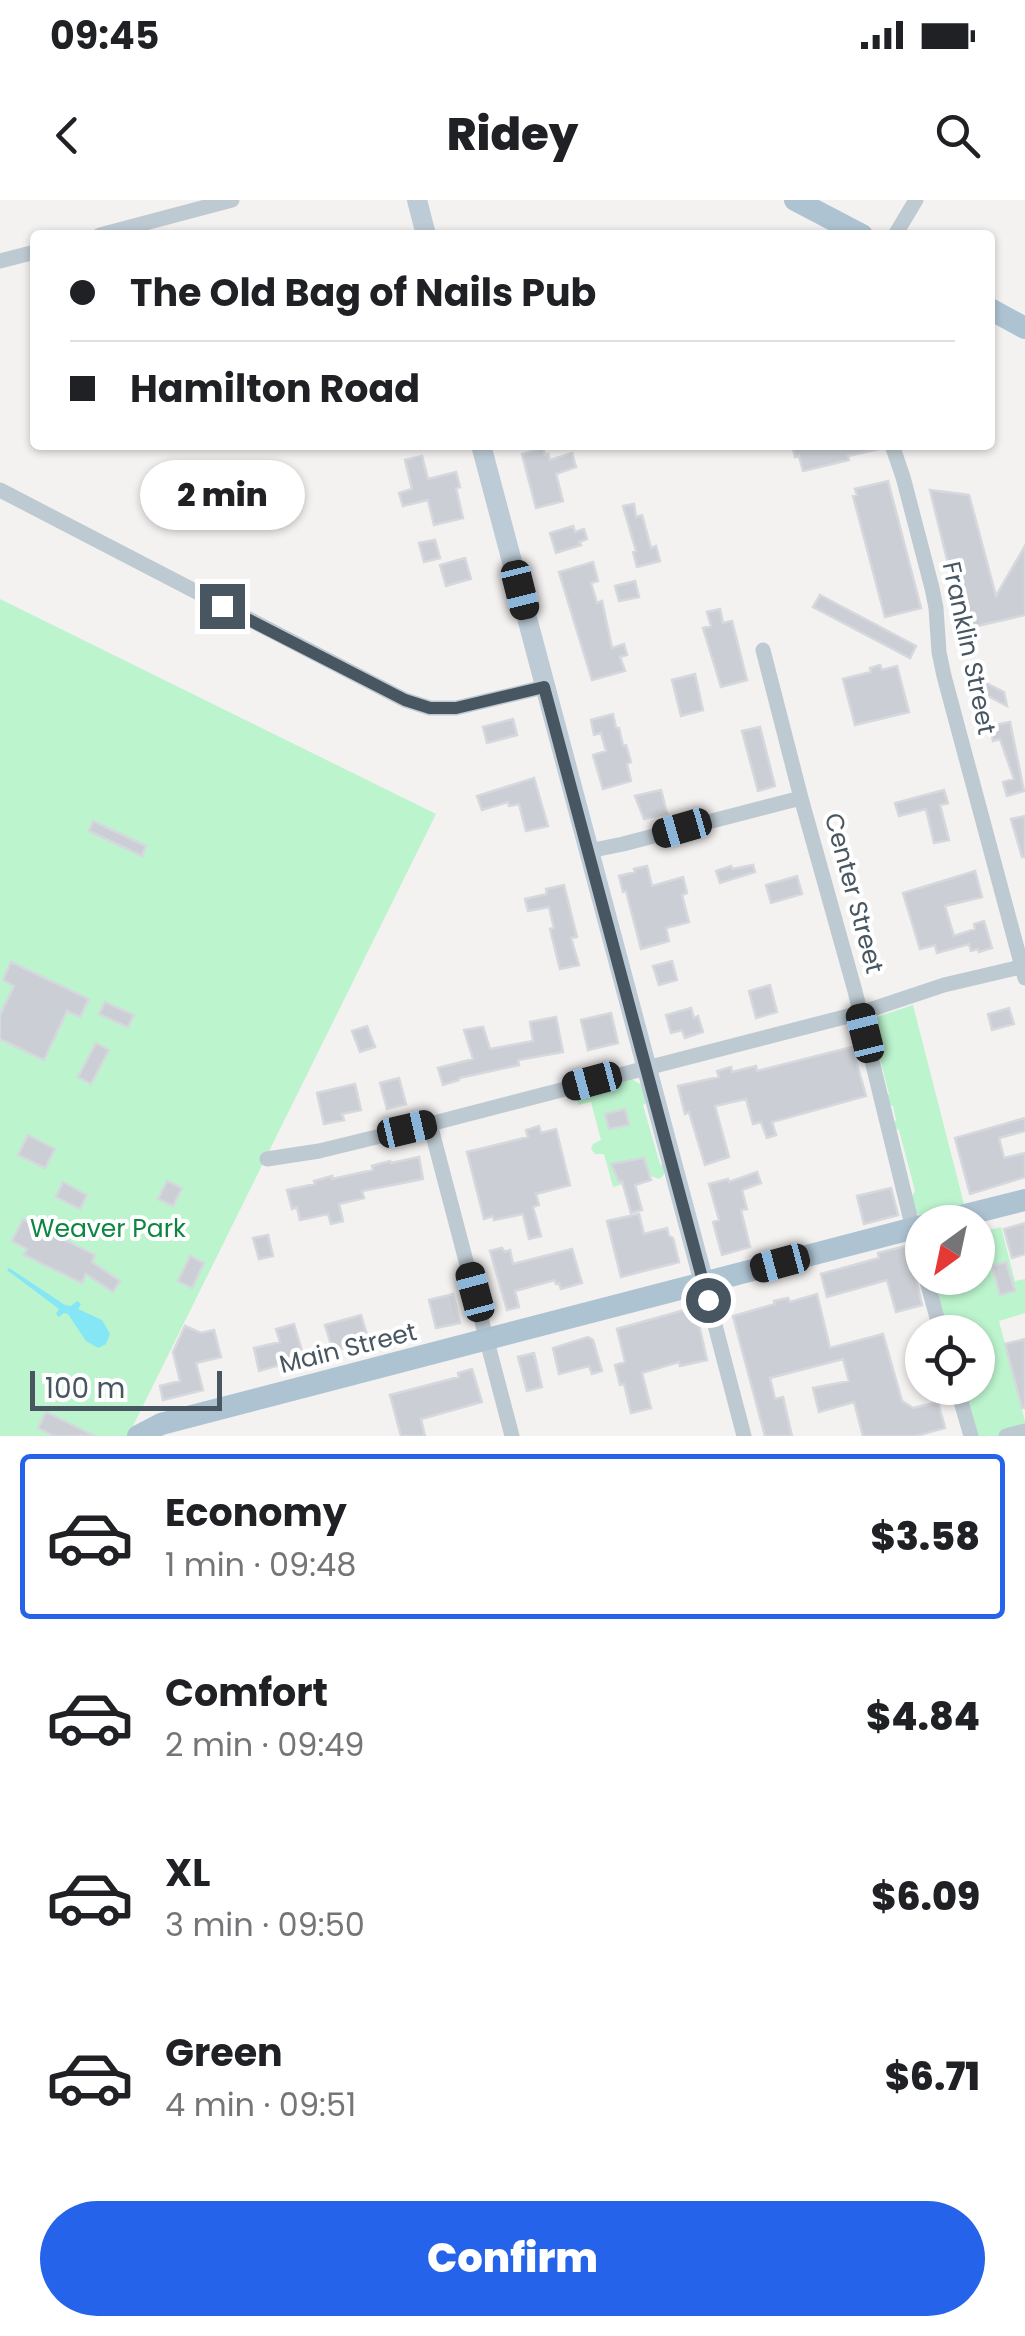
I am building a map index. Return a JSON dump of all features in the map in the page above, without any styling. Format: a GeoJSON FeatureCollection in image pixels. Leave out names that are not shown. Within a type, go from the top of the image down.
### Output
{"type":"FeatureCollection","features":[{"type":"Feature","properties":{"kind":"main road"},"geometry":{"type":"LineString","coordinates":[[417,200],[425,230]]}},
{"type":"Feature","properties":{"kind":"main road"},"geometry":{"type":"LineString","coordinates":[[795,200],[852,230]]}},
{"type":"Feature","properties":{"kind":"main road"},"geometry":{"type":"LineString","coordinates":[[995,312],[1025,328]]}},
{"type":"Feature","properties":{"kind":"main road"},"geometry":{"type":"LineString","coordinates":[[482,450],[704,1283]]}},
{"type":"Feature","properties":{"kind":"main road"},"geometry":{"type":"LineString","coordinates":[[995,1208],[1025,1200]]}},
{"type":"Feature","properties":{"kind":"main road","name":"Main Street"},"geometry":{"type":"LineString","coordinates":[[138,1436],[161,1424],[905,1231]]}},
{"type":"Feature","properties":{"kind":"street"},"geometry":{"type":"LineString","coordinates":[[119,230],[232,200]]}},
{"type":"Feature","properties":{"kind":"street"},"geometry":{"type":"LineString","coordinates":[[899,230],[916,200]]}},
{"type":"Feature","properties":{"kind":"street"},"geometry":{"type":"LineString","coordinates":[[0,261],[30,253]]}},
{"type":"Feature","properties":{"kind":"street","name":"Franklin Street"},"geometry":{"type":"LineString","coordinates":[[894,450],[932,588],[944,676],[1024,970]]}},
{"type":"Feature","properties":{"kind":"street"},"geometry":{"type":"LineString","coordinates":[[0,490],[405,700],[430,708],[456,708],[544,687]]}},
{"type":"Feature","properties":{"kind":"street","name":"Center Street"},"geometry":{"type":"LineString","coordinates":[[763,650],[912,1205]]}},
{"type":"Feature","properties":{"kind":"street"},"geometry":{"type":"LineString","coordinates":[[589,851],[801,798]]}},
{"type":"Feature","properties":{"kind":"street"},"geometry":{"type":"LineString","coordinates":[[267,1159],[430,1124],[860,1014],[944,985],[1024,970]]}},
{"type":"Feature","properties":{"kind":"street"},"geometry":{"type":"LineString","coordinates":[[430,1124],[512,1436]]}},
{"type":"Feature","properties":{"kind":"street"},"geometry":{"type":"LineString","coordinates":[[704,1283],[744,1436]]}},
{"type":"Feature","properties":{"kind":"street"},"geometry":{"type":"LineString","coordinates":[[962,1405],[971,1436]]}},
{"type":"Feature","properties":{"kind":"street"},"geometry":{"type":"LineString","coordinates":[[1006,1436],[1025,1432]]}},
{"type":"Feature","properties":{"kind":"green space","name":"Weaver Park"},"geometry":{"type":"Polygon","coordinates":[[[0,599],[436,814],[128,1436],[0,1436],[0,599]]]}},
{"type":"Feature","properties":{"kind":"green space"},"geometry":{"type":"Polygon","coordinates":[[[913,1005],[964,1205],[914,1205],[915,1191],[868,1020],[913,1005]]]}},
{"type":"Feature","properties":{"kind":"green space"},"geometry":{"type":"Polygon","coordinates":[[[632,1079],[643,1086],[647,1103],[643,1105],[665,1172],[659,1179],[651,1176],[613,1187],[604,1154],[595,1154],[591,1149],[601,1140],[591,1102],[578,1105],[577,1094],[632,1079]]]}},
{"type":"Feature","properties":{"kind":"green space"},"geometry":{"type":"Polygon","coordinates":[[[1001,1227],[1015,1281],[1025,1279],[1025,1313],[999,1321],[1025,1431],[1006,1436],[971,1436],[962,1405],[995,1405],[995,1315],[936,1315],[931,1295],[995,1295],[995,1229],[1001,1227]]]}},
{"type":"Feature","properties":{"kind":"water"},"geometry":{"type":"Polygon","coordinates":[[[9,1268],[65,1305],[77,1301],[81,1304],[78,1309],[102,1320],[110,1334],[106,1344],[98,1348],[86,1341],[68,1314],[59,1317],[59,1309],[9,1268]]]}},
{"type":"Feature","properties":{"kind":"building"},"geometry":{"type":"Polygon","coordinates":[[[544,450],[550,460],[572,453],[576,467],[556,474],[563,501],[536,508],[522,454],[544,450]]]}},
{"type":"Feature","properties":{"kind":"building"},"geometry":{"type":"Polygon","coordinates":[[[793,450],[875,450],[803,471],[799,456],[795,457],[793,450]]]}},
{"type":"Feature","properties":{"kind":"building"},"geometry":{"type":"Polygon","coordinates":[[[422,456],[428,479],[456,472],[463,518],[434,525],[428,500],[403,506],[399,493],[412,489],[405,460],[422,456]]]}},
{"type":"Feature","properties":{"kind":"building"},"geometry":{"type":"Polygon","coordinates":[[[888,481],[921,608],[885,617],[853,496],[857,495],[855,489],[888,481]]]}},
{"type":"Feature","properties":{"kind":"building"},"geometry":{"type":"Polygon","coordinates":[[[930,490],[969,495],[996,596],[1025,546],[1025,615],[964,629],[930,490]]]}},
{"type":"Feature","properties":{"kind":"building"},"geometry":{"type":"Polygon","coordinates":[[[634,504],[636,517],[642,515],[651,548],[656,546],[660,561],[637,567],[623,506],[634,504]]]}},
{"type":"Feature","properties":{"kind":"building"},"geometry":{"type":"Polygon","coordinates":[[[573,526],[575,532],[584,529],[587,539],[556,553],[550,533],[573,526]]]}},
{"type":"Feature","properties":{"kind":"building"},"geometry":{"type":"Polygon","coordinates":[[[435,540],[440,558],[424,562],[419,543],[435,540]]]}},
{"type":"Feature","properties":{"kind":"building"},"geometry":{"type":"Polygon","coordinates":[[[465,558],[471,579],[446,586],[440,565],[465,558]]]}},
{"type":"Feature","properties":{"kind":"building"},"geometry":{"type":"Polygon","coordinates":[[[593,562],[598,581],[591,583],[597,603],[602,601],[612,648],[624,644],[627,655],[620,657],[625,671],[592,680],[559,572],[593,562]]]}},
{"type":"Feature","properties":{"kind":"building"},"geometry":{"type":"Polygon","coordinates":[[[635,581],[639,597],[619,601],[615,586],[635,581]]]}},
{"type":"Feature","properties":{"kind":"building"},"geometry":{"type":"Polygon","coordinates":[[[820,595],[916,646],[910,658],[813,607],[820,595]]]}},
{"type":"Feature","properties":{"kind":"building"},"geometry":{"type":"Polygon","coordinates":[[[720,609],[723,623],[732,621],[747,680],[721,687],[703,628],[711,626],[707,612],[720,609]]]}},
{"type":"Feature","properties":{"kind":"building"},"geometry":{"type":"Polygon","coordinates":[[[880,665],[882,670],[897,666],[909,712],[855,725],[843,679],[871,672],[870,668],[880,665]]]}},
{"type":"Feature","properties":{"kind":"building"},"geometry":{"type":"Polygon","coordinates":[[[695,674],[703,710],[681,716],[672,680],[695,674]]]}},
{"type":"Feature","properties":{"kind":"building"},"geometry":{"type":"Polygon","coordinates":[[[970,675],[1004,692],[1007,706],[965,684],[970,675]]]}},
{"type":"Feature","properties":{"kind":"building"},"geometry":{"type":"Polygon","coordinates":[[[613,714],[631,762],[627,764],[631,781],[603,789],[593,755],[606,751],[601,733],[594,735],[591,720],[613,714]]]}},
{"type":"Feature","properties":{"kind":"building"},"geometry":{"type":"Polygon","coordinates":[[[513,719],[517,735],[487,743],[483,727],[513,719]]]}},
{"type":"Feature","properties":{"kind":"building"},"geometry":{"type":"Polygon","coordinates":[[[1010,722],[1024,791],[1007,796],[1003,782],[1014,779],[1000,739],[993,741],[990,726],[1010,722]]]}},
{"type":"Feature","properties":{"kind":"building"},"geometry":{"type":"Polygon","coordinates":[[[760,727],[775,786],[758,791],[742,731],[760,727]]]}},
{"type":"Feature","properties":{"kind":"building"},"geometry":{"type":"Polygon","coordinates":[[[534,778],[548,826],[526,831],[519,804],[509,806],[508,802],[482,810],[477,796],[534,778]]]}},
{"type":"Feature","properties":{"kind":"building"},"geometry":{"type":"Polygon","coordinates":[[[661,790],[667,813],[644,819],[635,796],[661,790]]]}},
{"type":"Feature","properties":{"kind":"building"},"geometry":{"type":"Polygon","coordinates":[[[944,790],[948,803],[940,805],[949,840],[934,843],[926,809],[899,816],[895,803],[944,790]]]}},
{"type":"Feature","properties":{"kind":"building"},"geometry":{"type":"Polygon","coordinates":[[[1025,816],[1025,857],[1022,857],[1011,819],[1025,816]]]}},
{"type":"Feature","properties":{"kind":"building"},"geometry":{"type":"Polygon","coordinates":[[[93,821],[146,846],[142,856],[89,831],[93,821]]]}},
{"type":"Feature","properties":{"kind":"building"},"geometry":{"type":"Polygon","coordinates":[[[753,865],[755,872],[720,883],[716,871],[753,865]]]}},
{"type":"Feature","properties":{"kind":"building"},"geometry":{"type":"Polygon","coordinates":[[[647,866],[652,886],[683,877],[687,893],[682,895],[689,922],[666,928],[669,941],[641,949],[619,876],[647,866]]]}},
{"type":"Feature","properties":{"kind":"building"},"geometry":{"type":"Polygon","coordinates":[[[975,871],[982,897],[945,906],[954,936],[975,929],[974,924],[984,921],[992,948],[971,951],[969,944],[937,953],[935,945],[920,949],[903,893],[975,871]]]}},
{"type":"Feature","properties":{"kind":"building"},"geometry":{"type":"Polygon","coordinates":[[[797,876],[802,894],[771,903],[766,885],[797,876]]]}},
{"type":"Feature","properties":{"kind":"building"},"geometry":{"type":"Polygon","coordinates":[[[564,885],[577,937],[571,938],[579,965],[560,969],[549,907],[528,911],[525,899],[564,885]]]}},
{"type":"Feature","properties":{"kind":"building"},"geometry":{"type":"Polygon","coordinates":[[[672,961],[677,980],[659,985],[653,966],[672,961]]]}},
{"type":"Feature","properties":{"kind":"building"},"geometry":{"type":"Polygon","coordinates":[[[11,962],[89,999],[80,1017],[67,1011],[44,1060],[0,1039],[0,1015],[14,986],[3,980],[11,962]]]}},
{"type":"Feature","properties":{"kind":"building"},"geometry":{"type":"Polygon","coordinates":[[[770,985],[777,1012],[756,1018],[749,991],[770,985]]]}},
{"type":"Feature","properties":{"kind":"building"},"geometry":{"type":"Polygon","coordinates":[[[105,1002],[134,1015],[128,1027],[99,1014],[105,1002]]]}},
{"type":"Feature","properties":{"kind":"building"},"geometry":{"type":"Polygon","coordinates":[[[691,1008],[703,1032],[685,1038],[682,1030],[671,1033],[666,1015],[691,1008]]]}},
{"type":"Feature","properties":{"kind":"building"},"geometry":{"type":"Polygon","coordinates":[[[1009,1008],[1014,1024],[992,1030],[988,1014],[1009,1008]]]}},
{"type":"Feature","properties":{"kind":"building"},"geometry":{"type":"Polygon","coordinates":[[[611,1013],[618,1043],[588,1050],[581,1020],[611,1013]]]}},
{"type":"Feature","properties":{"kind":"building"},"geometry":{"type":"Polygon","coordinates":[[[556,1017],[563,1052],[518,1060],[519,1065],[443,1085],[438,1068],[473,1059],[464,1030],[483,1027],[490,1049],[533,1041],[530,1022],[556,1017]]]}},
{"type":"Feature","properties":{"kind":"building"},"geometry":{"type":"Polygon","coordinates":[[[367,1026],[375,1047],[360,1052],[352,1031],[367,1026]]]}},
{"type":"Feature","properties":{"kind":"building"},"geometry":{"type":"Polygon","coordinates":[[[96,1043],[109,1050],[91,1084],[78,1077],[96,1043]]]}},
{"type":"Feature","properties":{"kind":"building"},"geometry":{"type":"Polygon","coordinates":[[[852,1047],[866,1096],[772,1122],[776,1135],[767,1138],[761,1122],[753,1124],[746,1099],[715,1106],[729,1157],[705,1165],[678,1086],[719,1077],[717,1071],[731,1067],[732,1072],[756,1066],[757,1071],[852,1047]]]}},
{"type":"Feature","properties":{"kind":"building"},"geometry":{"type":"Polygon","coordinates":[[[399,1078],[406,1104],[387,1109],[380,1083],[399,1078]]]}},
{"type":"Feature","properties":{"kind":"building"},"geometry":{"type":"Polygon","coordinates":[[[355,1084],[361,1110],[342,1114],[344,1120],[324,1124],[317,1093],[355,1084]]]}},
{"type":"Feature","properties":{"kind":"building"},"geometry":{"type":"Polygon","coordinates":[[[625,1109],[629,1125],[609,1129],[605,1114],[625,1109]]]}},
{"type":"Feature","properties":{"kind":"building"},"geometry":{"type":"Polygon","coordinates":[[[1025,1118],[1025,1131],[999,1138],[1004,1158],[1025,1153],[1025,1177],[970,1194],[955,1138],[1025,1118]]]}},
{"type":"Feature","properties":{"kind":"building"},"geometry":{"type":"Polygon","coordinates":[[[539,1126],[541,1133],[556,1129],[570,1185],[536,1194],[539,1205],[533,1207],[541,1236],[529,1239],[523,1214],[484,1219],[467,1152],[528,1137],[526,1130],[539,1126]]]}},
{"type":"Feature","properties":{"kind":"building"},"geometry":{"type":"Polygon","coordinates":[[[28,1135],[55,1149],[45,1168],[18,1155],[28,1135]]]}},
{"type":"Feature","properties":{"kind":"building"},"geometry":{"type":"Polygon","coordinates":[[[419,1157],[423,1179],[362,1191],[364,1198],[339,1204],[343,1221],[331,1224],[328,1214],[300,1220],[297,1207],[292,1209],[287,1190],[332,1176],[373,1170],[372,1166],[390,1161],[419,1157]]]}},
{"type":"Feature","properties":{"kind":"building"},"geometry":{"type":"Polygon","coordinates":[[[644,1158],[651,1180],[635,1185],[642,1210],[631,1213],[622,1181],[619,1182],[611,1164],[644,1158]]]}},
{"type":"Feature","properties":{"kind":"building"},"geometry":{"type":"Polygon","coordinates":[[[757,1172],[761,1183],[742,1190],[747,1209],[741,1210],[750,1247],[722,1255],[713,1222],[719,1220],[709,1184],[757,1172]]]}},
{"type":"Feature","properties":{"kind":"building"},"geometry":{"type":"Polygon","coordinates":[[[167,1181],[182,1188],[173,1206],[158,1199],[167,1181]]]}},
{"type":"Feature","properties":{"kind":"building"},"geometry":{"type":"Polygon","coordinates":[[[63,1182],[87,1195],[80,1209],[56,1197],[63,1182]]]}},
{"type":"Feature","properties":{"kind":"building"},"geometry":{"type":"Polygon","coordinates":[[[891,1188],[898,1215],[864,1224],[857,1196],[891,1188]]]}},
{"type":"Feature","properties":{"kind":"building"},"geometry":{"type":"Polygon","coordinates":[[[639,1214],[644,1234],[667,1228],[679,1262],[621,1277],[607,1221],[639,1214]]]}},
{"type":"Feature","properties":{"kind":"building"},"geometry":{"type":"Polygon","coordinates":[[[23,1219],[95,1255],[92,1262],[120,1281],[113,1292],[86,1274],[82,1283],[24,1255],[27,1249],[12,1241],[23,1219]]]}},
{"type":"Feature","properties":{"kind":"building"},"geometry":{"type":"Polygon","coordinates":[[[1025,1223],[1025,1254],[1012,1258],[1004,1229],[1025,1223]]]}},
{"type":"Feature","properties":{"kind":"building"},"geometry":{"type":"Polygon","coordinates":[[[268,1235],[273,1256],[259,1259],[253,1238],[268,1235]]]}},
{"type":"Feature","properties":{"kind":"building"},"geometry":{"type":"Polygon","coordinates":[[[905,1246],[905,1295],[920,1295],[922,1305],[896,1312],[887,1280],[827,1297],[821,1274],[879,1258],[878,1253],[905,1246]]]}},
{"type":"Feature","properties":{"kind":"building"},"geometry":{"type":"Polygon","coordinates":[[[502,1248],[505,1252],[510,1250],[513,1264],[572,1249],[582,1283],[561,1289],[555,1280],[515,1291],[519,1307],[507,1310],[490,1251],[502,1248]]]}},
{"type":"Feature","properties":{"kind":"building"},"geometry":{"type":"Polygon","coordinates":[[[190,1256],[204,1263],[192,1288],[178,1281],[190,1256]]]}},
{"type":"Feature","properties":{"kind":"building"},"geometry":{"type":"Polygon","coordinates":[[[1006,1262],[1015,1291],[1000,1295],[995,1265],[1006,1262]]]}},
{"type":"Feature","properties":{"kind":"building"},"geometry":{"type":"Polygon","coordinates":[[[453,1294],[460,1323],[436,1328],[429,1300],[453,1294]]]}},
{"type":"Feature","properties":{"kind":"building"},"geometry":{"type":"Polygon","coordinates":[[[817,1294],[830,1348],[883,1334],[902,1401],[913,1408],[939,1405],[945,1428],[916,1436],[863,1436],[854,1402],[819,1412],[813,1388],[849,1381],[843,1359],[770,1378],[775,1399],[783,1397],[792,1436],[765,1436],[733,1316],[775,1304],[774,1301],[788,1298],[790,1302],[817,1294]]]}},
{"type":"Feature","properties":{"kind":"building"},"geometry":{"type":"Polygon","coordinates":[[[695,1307],[707,1360],[680,1366],[679,1362],[642,1373],[651,1408],[631,1413],[615,1365],[625,1362],[617,1329],[695,1307]]]}},
{"type":"Feature","properties":{"kind":"building"},"geometry":{"type":"Polygon","coordinates":[[[361,1315],[370,1345],[358,1348],[357,1344],[333,1351],[325,1325],[361,1315]]]}},
{"type":"Feature","properties":{"kind":"building"},"geometry":{"type":"Polygon","coordinates":[[[294,1324],[304,1358],[259,1371],[254,1348],[280,1342],[276,1329],[294,1324]]]}},
{"type":"Feature","properties":{"kind":"building"},"geometry":{"type":"Polygon","coordinates":[[[185,1326],[201,1333],[214,1330],[221,1357],[196,1363],[203,1390],[163,1400],[160,1386],[180,1381],[173,1352],[185,1326]]]}},
{"type":"Feature","properties":{"kind":"building"},"geometry":{"type":"Polygon","coordinates":[[[588,1337],[593,1340],[602,1371],[592,1374],[589,1366],[559,1374],[553,1348],[588,1337]]]}},
{"type":"Feature","properties":{"kind":"building"},"geometry":{"type":"Polygon","coordinates":[[[1025,1339],[1025,1408],[1022,1408],[1005,1344],[1025,1339]]]}},
{"type":"Feature","properties":{"kind":"building"},"geometry":{"type":"Polygon","coordinates":[[[534,1353],[542,1387],[527,1391],[518,1357],[534,1353]]]}},
{"type":"Feature","properties":{"kind":"building"},"geometry":{"type":"Polygon","coordinates":[[[472,1369],[482,1402],[421,1419],[425,1436],[401,1436],[390,1395],[459,1377],[458,1373],[472,1369]]]}},
{"type":"Feature","properties":{"kind":"building"},"geometry":{"type":"Polygon","coordinates":[[[46,1412],[95,1436],[54,1436],[38,1428],[46,1412]]]}},
{"type":"Feature","properties":{"kind":"route"},"geometry":{"type":"LineString","coordinates":[[222,606],[405,700],[430,708],[456,708],[544,687],[708,1300]]}}]}
